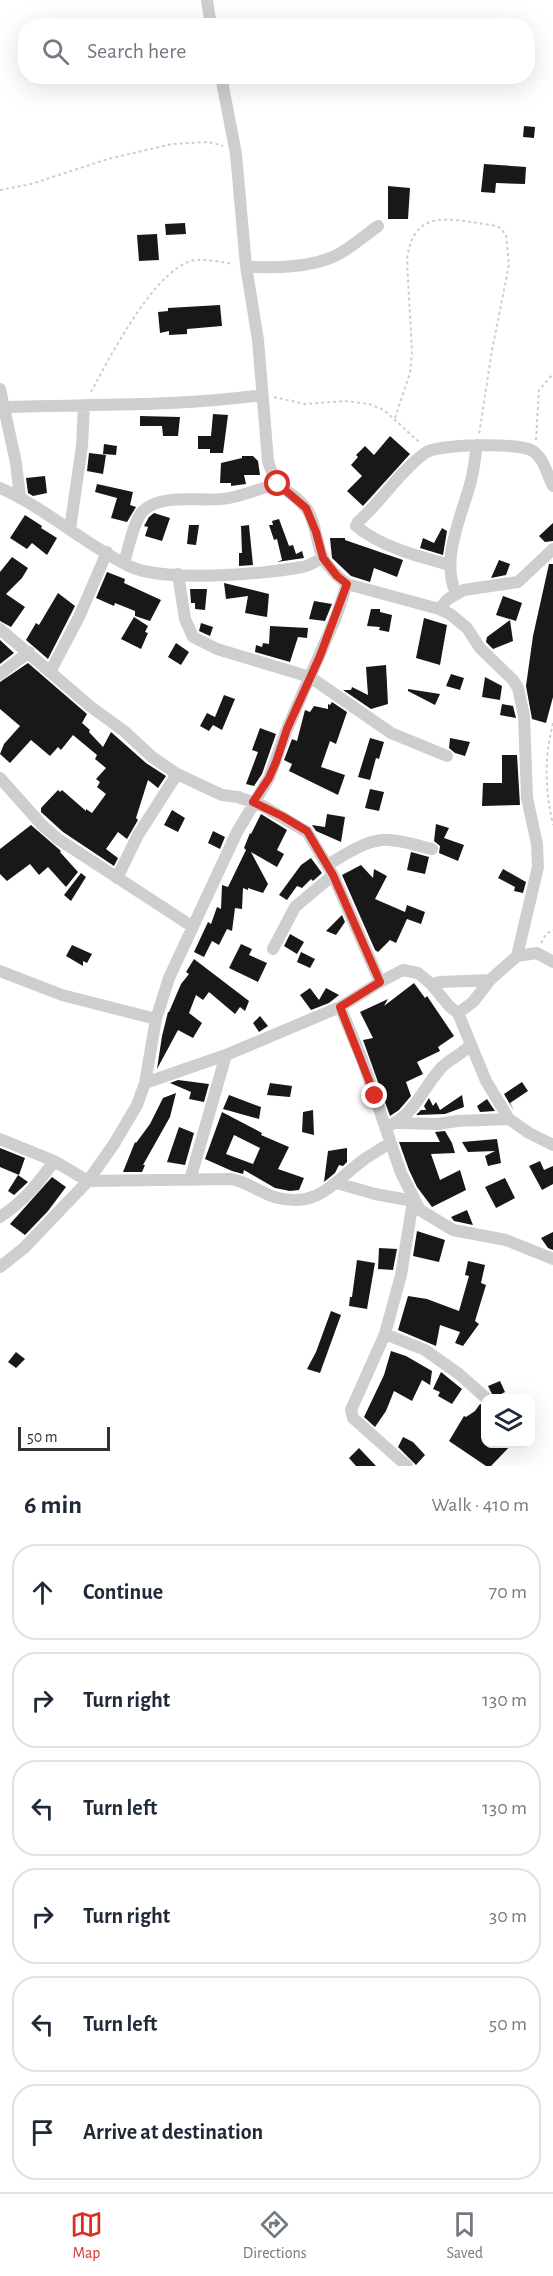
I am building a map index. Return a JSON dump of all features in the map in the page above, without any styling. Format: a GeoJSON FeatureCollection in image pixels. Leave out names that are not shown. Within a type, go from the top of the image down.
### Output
{"type":"FeatureCollection","features":[{"type":"Feature","properties":{"kind":"street"},"geometry":{"type":"LineString","coordinates":[[207,0],[210,18]]}},
{"type":"Feature","properties":{"kind":"street"},"geometry":{"type":"LineString","coordinates":[[223,84],[236,154],[246,266],[258,340],[266,449],[271,473],[278,484],[306,508],[323,558],[337,576],[347,584],[439,609],[458,620],[467,628],[489,658],[513,680],[522,701],[527,798],[537,844],[538,867],[535,889],[517,956]]}},
{"type":"Feature","properties":{"kind":"street"},"geometry":{"type":"LineString","coordinates":[[246,266],[278,268],[336,256],[378,226]]}},
{"type":"Feature","properties":{"kind":"street"},"geometry":{"type":"LineString","coordinates":[[0,389],[16,463],[20,498]]}},
{"type":"Feature","properties":{"kind":"street"},"geometry":{"type":"LineString","coordinates":[[4,407],[262,395]]}},
{"type":"Feature","properties":{"kind":"street"},"geometry":{"type":"LineString","coordinates":[[70,529],[82,446],[84,405]]}},
{"type":"Feature","properties":{"kind":"street"},"geometry":{"type":"LineString","coordinates":[[456,593],[450,579],[450,565],[472,478],[477,445]]}},
{"type":"Feature","properties":{"kind":"street"},"geometry":{"type":"LineString","coordinates":[[450,565],[396,547],[370,536],[356,526],[427,450],[477,445],[524,447],[534,451],[540,457],[553,486]]}},
{"type":"Feature","properties":{"kind":"street"},"geometry":{"type":"LineString","coordinates":[[124,563],[138,518],[143,510],[167,501],[229,498],[278,484]]}},
{"type":"Feature","properties":{"kind":"street"},"geometry":{"type":"LineString","coordinates":[[0,488],[124,563],[150,573],[253,573],[304,567],[323,558]]}},
{"type":"Feature","properties":{"kind":"street"},"geometry":{"type":"LineString","coordinates":[[439,609],[456,593],[474,587],[518,582],[553,549]]}},
{"type":"Feature","properties":{"kind":"street"},"geometry":{"type":"LineString","coordinates":[[50,672],[79,617],[107,552]]}},
{"type":"Feature","properties":{"kind":"street"},"geometry":{"type":"LineString","coordinates":[[178,574],[185,619],[194,637],[217,649],[310,677],[382,728],[447,756]]}},
{"type":"Feature","properties":{"kind":"street"},"geometry":{"type":"LineString","coordinates":[[0,1267],[24,1248],[88,1181],[114,1144],[137,1105],[145,1083],[156,1019],[169,978],[237,832],[269,778],[347,584]]}},
{"type":"Feature","properties":{"kind":"street"},"geometry":{"type":"LineString","coordinates":[[0,629],[124,731],[152,758],[177,774],[222,795],[253,802],[307,831],[330,870],[380,982]]}},
{"type":"Feature","properties":{"kind":"street"},"geometry":{"type":"LineString","coordinates":[[0,674],[29,652]]}},
{"type":"Feature","properties":{"kind":"street"},"geometry":{"type":"LineString","coordinates":[[117,878],[138,835],[177,774]]}},
{"type":"Feature","properties":{"kind":"street"},"geometry":{"type":"LineString","coordinates":[[0,778],[42,825],[58,838],[193,927]]}},
{"type":"Feature","properties":{"kind":"street"},"geometry":{"type":"LineString","coordinates":[[273,949],[295,907],[330,870],[361,847],[379,840],[389,840],[432,849]]}},
{"type":"Feature","properties":{"kind":"street"},"geometry":{"type":"LineString","coordinates":[[458,1013],[473,1002],[490,980],[517,956],[537,953],[553,963]]}},
{"type":"Feature","properties":{"kind":"street"},"geometry":{"type":"LineString","coordinates":[[145,1083],[226,1055],[340,1007],[403,970],[418,973],[458,1013],[486,1081],[509,1119],[529,1133],[553,1145]]}},
{"type":"Feature","properties":{"kind":"street"},"geometry":{"type":"LineString","coordinates":[[0,971],[62,995],[156,1019]]}},
{"type":"Feature","properties":{"kind":"street"},"geometry":{"type":"LineString","coordinates":[[431,984],[490,980]]}},
{"type":"Feature","properties":{"kind":"street"},"geometry":{"type":"LineString","coordinates":[[340,1007],[390,1143],[413,1201],[420,1210],[453,1230],[506,1240],[553,1259]]}},
{"type":"Feature","properties":{"kind":"street"},"geometry":{"type":"LineString","coordinates":[[398,1123],[420,1100],[430,1082],[444,1066],[471,1044]]}},
{"type":"Feature","properties":{"kind":"street"},"geometry":{"type":"LineString","coordinates":[[190,1180],[226,1055]]}},
{"type":"Feature","properties":{"kind":"street"},"geometry":{"type":"LineString","coordinates":[[386,1127],[398,1123],[438,1124],[509,1119]]}},
{"type":"Feature","properties":{"kind":"street"},"geometry":{"type":"LineString","coordinates":[[0,1139],[54,1161],[88,1181],[231,1179],[244,1181],[263,1193],[279,1199],[307,1198],[326,1193],[365,1158],[390,1143]]}},
{"type":"Feature","properties":{"kind":"street"},"geometry":{"type":"LineString","coordinates":[[0,1217],[18,1205],[37,1185],[54,1161]]}},
{"type":"Feature","properties":{"kind":"street"},"geometry":{"type":"LineString","coordinates":[[337,1183],[375,1194],[413,1201]]}},
{"type":"Feature","properties":{"kind":"street"},"geometry":{"type":"LineString","coordinates":[[407,1466],[353,1418],[351,1410],[385,1334],[401,1275],[413,1201]]}},
{"type":"Feature","properties":{"kind":"street"},"geometry":{"type":"LineString","coordinates":[[385,1334],[425,1350],[459,1374],[482,1394]]}},
{"type":"Feature","properties":{"kind":"path"},"geometry":{"type":"LineString","coordinates":[[0,190],[31,184],[108,159],[172,144],[219,143],[236,154]]}},
{"type":"Feature","properties":{"kind":"path"},"geometry":{"type":"LineString","coordinates":[[395,418],[410,374],[412,352],[407,260],[415,231],[435,220],[492,225],[500,228],[506,235],[509,266],[487,378],[477,445]]}},
{"type":"Feature","properties":{"kind":"path"},"geometry":{"type":"LineString","coordinates":[[84,405],[134,319],[157,286],[169,275],[195,260],[246,266]]}},
{"type":"Feature","properties":{"kind":"path"},"geometry":{"type":"LineString","coordinates":[[534,451],[538,429],[539,390],[546,379],[553,374]]}},
{"type":"Feature","properties":{"kind":"path"},"geometry":{"type":"LineString","coordinates":[[262,395],[305,404],[345,401],[369,404],[384,410],[395,418],[427,450]]}},
{"type":"Feature","properties":{"kind":"path"},"geometry":{"type":"LineString","coordinates":[[553,723],[546,753],[547,792],[553,825]]}},
{"type":"Feature","properties":{"kind":"path"},"geometry":{"type":"LineString","coordinates":[[537,953],[546,934],[553,930]]}},
{"type":"Feature","properties":{"kind":"building"},"geometry":{"type":"Polygon","coordinates":[[[524,126],[535,127],[534,138],[523,137],[524,126]]]}},
{"type":"Feature","properties":{"kind":"building"},"geometry":{"type":"Polygon","coordinates":[[[484,164],[526,167],[525,184],[496,183],[495,193],[481,192],[484,164]]]}},
{"type":"Feature","properties":{"kind":"building"},"geometry":{"type":"Polygon","coordinates":[[[388,186],[410,188],[408,219],[388,219],[388,186]]]}},
{"type":"Feature","properties":{"kind":"building"},"geometry":{"type":"Polygon","coordinates":[[[185,223],[186,234],[166,235],[165,224],[185,223]]]}},
{"type":"Feature","properties":{"kind":"building"},"geometry":{"type":"Polygon","coordinates":[[[157,234],[159,260],[139,261],[137,235],[157,234]]]}},
{"type":"Feature","properties":{"kind":"building"},"geometry":{"type":"Polygon","coordinates":[[[220,305],[222,326],[187,329],[187,334],[169,335],[169,331],[160,333],[158,312],[168,311],[168,308],[220,305]]]}},
{"type":"Feature","properties":{"kind":"building"},"geometry":{"type":"Polygon","coordinates":[[[213,414],[228,415],[223,453],[210,453],[210,449],[198,449],[198,436],[211,436],[213,414]]]}},
{"type":"Feature","properties":{"kind":"building"},"geometry":{"type":"Polygon","coordinates":[[[140,416],[180,417],[178,436],[163,436],[162,426],[140,426],[140,416]]]}},
{"type":"Feature","properties":{"kind":"building"},"geometry":{"type":"Polygon","coordinates":[[[390,436],[410,454],[363,506],[347,491],[362,476],[351,465],[358,457],[356,455],[365,446],[374,455],[390,436]]]}},
{"type":"Feature","properties":{"kind":"building"},"geometry":{"type":"Polygon","coordinates":[[[104,444],[117,446],[116,455],[103,454],[104,444]]]}},
{"type":"Feature","properties":{"kind":"building"},"geometry":{"type":"Polygon","coordinates":[[[89,453],[106,455],[103,474],[87,471],[89,453]]]}},
{"type":"Feature","properties":{"kind":"building"},"geometry":{"type":"Polygon","coordinates":[[[242,456],[253,456],[258,461],[260,475],[244,475],[246,484],[231,486],[231,483],[220,483],[221,463],[242,458],[242,456]]]}},
{"type":"Feature","properties":{"kind":"building"},"geometry":{"type":"Polygon","coordinates":[[[45,476],[47,493],[33,496],[28,493],[26,478],[45,476]]]}},
{"type":"Feature","properties":{"kind":"building"},"geometry":{"type":"Polygon","coordinates":[[[97,484],[133,492],[130,505],[136,507],[127,522],[111,518],[117,498],[95,492],[97,484]]]}},
{"type":"Feature","properties":{"kind":"building"},"geometry":{"type":"Polygon","coordinates":[[[154,513],[170,518],[162,541],[145,536],[148,527],[144,526],[154,513]]]}},
{"type":"Feature","properties":{"kind":"building"},"geometry":{"type":"Polygon","coordinates":[[[25,515],[57,538],[47,555],[32,543],[27,549],[10,538],[25,515]]]}},
{"type":"Feature","properties":{"kind":"building"},"geometry":{"type":"Polygon","coordinates":[[[279,519],[289,546],[293,545],[296,554],[302,551],[304,558],[277,562],[282,560],[277,539],[274,540],[269,525],[273,525],[272,521],[279,519]]]}},
{"type":"Feature","properties":{"kind":"building"},"geometry":{"type":"Polygon","coordinates":[[[553,523],[553,541],[545,542],[539,536],[553,523]]]}},
{"type":"Feature","properties":{"kind":"building"},"geometry":{"type":"Polygon","coordinates":[[[189,525],[199,525],[196,545],[187,544],[189,525]]]}},
{"type":"Feature","properties":{"kind":"building"},"geometry":{"type":"Polygon","coordinates":[[[249,525],[253,565],[239,566],[239,553],[242,553],[241,526],[249,525]]]}},
{"type":"Feature","properties":{"kind":"building"},"geometry":{"type":"Polygon","coordinates":[[[442,528],[447,531],[443,555],[420,548],[423,538],[434,543],[442,528]]]}},
{"type":"Feature","properties":{"kind":"building"},"geometry":{"type":"Polygon","coordinates":[[[330,538],[345,538],[345,540],[403,560],[397,577],[374,568],[370,582],[351,576],[332,558],[330,538]]]}},
{"type":"Feature","properties":{"kind":"building"},"geometry":{"type":"Polygon","coordinates":[[[12,557],[28,568],[22,578],[6,594],[25,607],[11,627],[0,621],[0,572],[12,557]]]}},
{"type":"Feature","properties":{"kind":"building"},"geometry":{"type":"Polygon","coordinates":[[[499,560],[510,564],[506,575],[491,578],[499,560]]]}},
{"type":"Feature","properties":{"kind":"building"},"geometry":{"type":"Polygon","coordinates":[[[549,564],[553,564],[553,697],[546,723],[532,719],[526,686],[533,636],[549,564]]]}},
{"type":"Feature","properties":{"kind":"building"},"geometry":{"type":"Polygon","coordinates":[[[107,572],[125,579],[124,583],[161,600],[150,621],[135,616],[135,611],[115,603],[114,606],[96,598],[107,572]]]}},
{"type":"Feature","properties":{"kind":"building"},"geometry":{"type":"Polygon","coordinates":[[[224,583],[269,594],[267,617],[245,613],[248,596],[226,599],[224,583]]]}},
{"type":"Feature","properties":{"kind":"building"},"geometry":{"type":"Polygon","coordinates":[[[190,589],[207,589],[205,610],[195,609],[195,603],[191,603],[190,589]]]}},
{"type":"Feature","properties":{"kind":"building"},"geometry":{"type":"Polygon","coordinates":[[[58,593],[75,606],[48,659],[26,640],[36,623],[39,625],[58,593]]]}},
{"type":"Feature","properties":{"kind":"building"},"geometry":{"type":"Polygon","coordinates":[[[503,596],[522,603],[516,621],[496,615],[503,596]]]}},
{"type":"Feature","properties":{"kind":"building"},"geometry":{"type":"Polygon","coordinates":[[[314,601],[332,604],[325,621],[309,619],[314,601]]]}},
{"type":"Feature","properties":{"kind":"building"},"geometry":{"type":"Polygon","coordinates":[[[371,609],[380,609],[380,612],[392,615],[389,632],[379,630],[380,627],[367,626],[371,609]]]}},
{"type":"Feature","properties":{"kind":"building"},"geometry":{"type":"Polygon","coordinates":[[[134,617],[148,626],[145,632],[148,633],[141,649],[121,639],[134,617]]]}},
{"type":"Feature","properties":{"kind":"building"},"geometry":{"type":"Polygon","coordinates":[[[424,618],[447,625],[440,665],[416,658],[424,618]]]}},
{"type":"Feature","properties":{"kind":"building"},"geometry":{"type":"Polygon","coordinates":[[[510,620],[513,641],[493,649],[486,642],[487,637],[510,620]]]}},
{"type":"Feature","properties":{"kind":"building"},"geometry":{"type":"Polygon","coordinates":[[[201,623],[213,627],[210,636],[199,631],[201,623]]]}},
{"type":"Feature","properties":{"kind":"building"},"geometry":{"type":"Polygon","coordinates":[[[270,626],[308,628],[307,638],[298,637],[290,662],[255,652],[256,645],[262,647],[263,643],[269,644],[270,626]]]}},
{"type":"Feature","properties":{"kind":"building"},"geometry":{"type":"Polygon","coordinates":[[[0,640],[14,653],[0,664],[0,640]]]}},
{"type":"Feature","properties":{"kind":"building"},"geometry":{"type":"Polygon","coordinates":[[[176,643],[189,652],[181,665],[168,657],[176,643]]]}},
{"type":"Feature","properties":{"kind":"building"},"geometry":{"type":"Polygon","coordinates":[[[28,663],[87,714],[82,723],[103,747],[111,732],[146,763],[166,776],[158,788],[148,780],[136,818],[138,820],[127,839],[118,832],[106,849],[118,858],[114,866],[63,832],[41,812],[41,808],[58,790],[60,792],[62,790],[86,811],[86,809],[92,813],[106,794],[97,787],[100,782],[96,779],[106,768],[95,759],[97,755],[73,735],[61,750],[58,747],[50,756],[31,740],[10,763],[0,754],[4,744],[20,726],[0,709],[0,682],[28,663]]]}},
{"type":"Feature","properties":{"kind":"building"},"geometry":{"type":"Polygon","coordinates":[[[386,665],[388,704],[371,709],[343,690],[351,690],[352,687],[368,695],[366,667],[386,665]]]}},
{"type":"Feature","properties":{"kind":"building"},"geometry":{"type":"Polygon","coordinates":[[[451,674],[464,678],[460,690],[446,686],[451,674]]]}},
{"type":"Feature","properties":{"kind":"building"},"geometry":{"type":"Polygon","coordinates":[[[485,677],[502,686],[500,700],[482,697],[485,677]]]}},
{"type":"Feature","properties":{"kind":"building"},"geometry":{"type":"Polygon","coordinates":[[[408,689],[440,694],[435,705],[408,689]]]}},
{"type":"Feature","properties":{"kind":"building"},"geometry":{"type":"Polygon","coordinates":[[[224,695],[235,699],[222,730],[213,725],[209,731],[200,726],[207,713],[215,717],[224,695]]]}},
{"type":"Feature","properties":{"kind":"building"},"geometry":{"type":"Polygon","coordinates":[[[332,702],[347,712],[336,744],[330,741],[321,767],[345,775],[338,795],[289,771],[292,764],[284,760],[292,739],[297,741],[305,710],[310,712],[314,706],[328,709],[328,704],[332,702]]]}},
{"type":"Feature","properties":{"kind":"building"},"geometry":{"type":"Polygon","coordinates":[[[502,704],[513,706],[516,718],[500,715],[502,704]]]}},
{"type":"Feature","properties":{"kind":"building"},"geometry":{"type":"Polygon","coordinates":[[[260,728],[276,734],[262,774],[254,786],[246,784],[258,752],[252,750],[260,728]]]}},
{"type":"Feature","properties":{"kind":"building"},"geometry":{"type":"Polygon","coordinates":[[[370,738],[384,742],[379,759],[376,758],[370,780],[358,777],[370,738]]]}},
{"type":"Feature","properties":{"kind":"building"},"geometry":{"type":"Polygon","coordinates":[[[450,738],[470,742],[465,756],[449,748],[450,738]]]}},
{"type":"Feature","properties":{"kind":"building"},"geometry":{"type":"Polygon","coordinates":[[[502,755],[517,755],[520,805],[482,806],[483,783],[502,783],[502,755]]]}},
{"type":"Feature","properties":{"kind":"building"},"geometry":{"type":"Polygon","coordinates":[[[370,789],[384,792],[379,811],[365,808],[370,789]]]}},
{"type":"Feature","properties":{"kind":"building"},"geometry":{"type":"Polygon","coordinates":[[[172,810],[185,818],[178,832],[164,825],[172,810]]]}},
{"type":"Feature","properties":{"kind":"building"},"geometry":{"type":"Polygon","coordinates":[[[261,814],[287,830],[277,850],[284,854],[277,867],[251,852],[268,884],[263,893],[243,888],[242,909],[235,908],[232,931],[227,929],[219,945],[212,941],[204,957],[194,952],[208,922],[211,924],[217,907],[221,909],[222,885],[228,887],[246,850],[244,848],[250,833],[261,814]]]}},
{"type":"Feature","properties":{"kind":"building"},"geometry":{"type":"Polygon","coordinates":[[[327,814],[345,817],[341,842],[316,831],[312,825],[325,827],[327,814]]]}},
{"type":"Feature","properties":{"kind":"building"},"geometry":{"type":"Polygon","coordinates":[[[436,824],[449,828],[444,838],[464,845],[458,861],[439,853],[440,846],[434,841],[436,824]]]}},
{"type":"Feature","properties":{"kind":"building"},"geometry":{"type":"Polygon","coordinates":[[[31,825],[61,851],[78,872],[66,887],[48,867],[39,875],[30,864],[7,881],[0,874],[0,849],[31,825]]]}},
{"type":"Feature","properties":{"kind":"building"},"geometry":{"type":"Polygon","coordinates":[[[213,831],[225,837],[220,849],[208,843],[213,831]]]}},
{"type":"Feature","properties":{"kind":"building"},"geometry":{"type":"Polygon","coordinates":[[[411,852],[429,857],[425,874],[407,870],[411,852]]]}},
{"type":"Feature","properties":{"kind":"building"},"geometry":{"type":"Polygon","coordinates":[[[311,858],[322,873],[302,888],[297,886],[287,900],[279,895],[301,865],[311,858]]]}},
{"type":"Feature","properties":{"kind":"building"},"geometry":{"type":"Polygon","coordinates":[[[361,865],[373,878],[374,869],[387,876],[375,899],[405,912],[407,905],[425,912],[421,924],[407,919],[396,943],[390,940],[378,952],[375,950],[342,875],[361,865]]]}},
{"type":"Feature","properties":{"kind":"building"},"geometry":{"type":"Polygon","coordinates":[[[503,869],[526,882],[523,893],[514,891],[515,887],[498,878],[503,869]]]}},
{"type":"Feature","properties":{"kind":"building"},"geometry":{"type":"Polygon","coordinates":[[[81,873],[86,877],[71,901],[64,895],[81,873]]]}},
{"type":"Feature","properties":{"kind":"building"},"geometry":{"type":"Polygon","coordinates":[[[342,915],[345,922],[336,935],[326,931],[342,915]]]}},
{"type":"Feature","properties":{"kind":"building"},"geometry":{"type":"Polygon","coordinates":[[[290,934],[304,942],[297,954],[284,946],[290,934]]]}},
{"type":"Feature","properties":{"kind":"building"},"geometry":{"type":"Polygon","coordinates":[[[241,944],[252,949],[249,955],[267,963],[258,982],[229,968],[241,944]]]}},
{"type":"Feature","properties":{"kind":"building"},"geometry":{"type":"Polygon","coordinates":[[[72,945],[92,954],[87,963],[83,961],[83,966],[66,956],[72,945]]]}},
{"type":"Feature","properties":{"kind":"building"},"geometry":{"type":"Polygon","coordinates":[[[301,952],[315,959],[310,968],[297,962],[301,952]]]}},
{"type":"Feature","properties":{"kind":"building"},"geometry":{"type":"Polygon","coordinates":[[[194,959],[249,1001],[245,1011],[240,1007],[235,1014],[209,992],[203,1000],[196,995],[189,1013],[202,1023],[193,1038],[178,1030],[157,1069],[168,1012],[181,984],[189,974],[186,972],[194,959]]]}},
{"type":"Feature","properties":{"kind":"building"},"geometry":{"type":"Polygon","coordinates":[[[414,983],[425,998],[427,996],[454,1036],[438,1047],[440,1051],[417,1062],[423,1074],[406,1082],[411,1096],[399,1110],[390,1116],[363,1040],[373,1038],[360,1012],[388,999],[384,1006],[414,983]]]}},
{"type":"Feature","properties":{"kind":"building"},"geometry":{"type":"Polygon","coordinates":[[[310,988],[319,1000],[326,988],[339,995],[329,1003],[311,1010],[300,995],[310,988]]]}},
{"type":"Feature","properties":{"kind":"building"},"geometry":{"type":"Polygon","coordinates":[[[260,1016],[268,1026],[259,1032],[253,1023],[260,1016]]]}},
{"type":"Feature","properties":{"kind":"building"},"geometry":{"type":"Polygon","coordinates":[[[178,1080],[209,1084],[204,1102],[189,1099],[191,1092],[170,1083],[178,1080]]]}},
{"type":"Feature","properties":{"kind":"building"},"geometry":{"type":"Polygon","coordinates":[[[522,1082],[528,1091],[510,1103],[514,1111],[504,1094],[522,1082]]]}},
{"type":"Feature","properties":{"kind":"building"},"geometry":{"type":"Polygon","coordinates":[[[270,1083],[292,1086],[290,1097],[267,1095],[270,1083]]]}},
{"type":"Feature","properties":{"kind":"building"},"geometry":{"type":"Polygon","coordinates":[[[176,1093],[170,1117],[143,1165],[145,1165],[142,1172],[123,1172],[135,1142],[150,1124],[163,1098],[176,1093]]]}},
{"type":"Feature","properties":{"kind":"building"},"geometry":{"type":"Polygon","coordinates":[[[229,1095],[261,1107],[259,1119],[223,1109],[229,1095]]]}},
{"type":"Feature","properties":{"kind":"building"},"geometry":{"type":"Polygon","coordinates":[[[462,1095],[464,1107],[445,1114],[416,1115],[421,1110],[426,1110],[424,1106],[429,1098],[433,1106],[436,1102],[440,1110],[462,1095]]]}},
{"type":"Feature","properties":{"kind":"building"},"geometry":{"type":"Polygon","coordinates":[[[487,1099],[495,1111],[480,1112],[477,1106],[487,1099]]]}},
{"type":"Feature","properties":{"kind":"building"},"geometry":{"type":"Polygon","coordinates":[[[313,1110],[314,1135],[302,1132],[303,1112],[313,1110]]]}},
{"type":"Feature","properties":{"kind":"building"},"geometry":{"type":"Polygon","coordinates":[[[222,1112],[262,1133],[261,1135],[289,1147],[278,1169],[304,1178],[299,1190],[290,1191],[275,1188],[244,1170],[243,1174],[232,1171],[205,1159],[222,1112]],[[234,1135],[226,1154],[253,1164],[260,1148],[234,1135]]]}},
{"type":"Feature","properties":{"kind":"building"},"geometry":{"type":"Polygon","coordinates":[[[179,1127],[194,1133],[185,1165],[167,1162],[179,1127]]]}},
{"type":"Feature","properties":{"kind":"building"},"geometry":{"type":"Polygon","coordinates":[[[445,1131],[455,1153],[431,1154],[440,1180],[460,1170],[466,1190],[432,1207],[417,1187],[399,1142],[440,1142],[435,1132],[445,1131]]]}},
{"type":"Feature","properties":{"kind":"building"},"geometry":{"type":"Polygon","coordinates":[[[497,1139],[501,1163],[488,1166],[485,1156],[495,1151],[468,1152],[462,1142],[497,1139]]]}},
{"type":"Feature","properties":{"kind":"building"},"geometry":{"type":"Polygon","coordinates":[[[0,1148],[25,1158],[19,1175],[0,1167],[0,1148]]]}},
{"type":"Feature","properties":{"kind":"building"},"geometry":{"type":"Polygon","coordinates":[[[347,1148],[347,1162],[343,1166],[339,1165],[335,1173],[324,1182],[328,1151],[347,1148]]]}},
{"type":"Feature","properties":{"kind":"building"},"geometry":{"type":"Polygon","coordinates":[[[540,1161],[544,1170],[553,1166],[553,1184],[542,1190],[529,1166],[540,1161]]]}},
{"type":"Feature","properties":{"kind":"building"},"geometry":{"type":"Polygon","coordinates":[[[18,1175],[28,1182],[14,1195],[8,1191],[18,1175]]]}},
{"type":"Feature","properties":{"kind":"building"},"geometry":{"type":"Polygon","coordinates":[[[52,1177],[66,1187],[48,1211],[25,1235],[10,1224],[52,1177]]]}},
{"type":"Feature","properties":{"kind":"building"},"geometry":{"type":"Polygon","coordinates":[[[505,1178],[515,1198],[496,1208],[485,1187],[505,1178]]]}},
{"type":"Feature","properties":{"kind":"building"},"geometry":{"type":"Polygon","coordinates":[[[467,1210],[473,1225],[454,1221],[451,1217],[467,1210]]]}},
{"type":"Feature","properties":{"kind":"building"},"geometry":{"type":"Polygon","coordinates":[[[417,1231],[445,1240],[439,1262],[413,1256],[417,1231]]]}},
{"type":"Feature","properties":{"kind":"building"},"geometry":{"type":"Polygon","coordinates":[[[553,1232],[553,1250],[548,1248],[541,1238],[553,1232]]]}},
{"type":"Feature","properties":{"kind":"building"},"geometry":{"type":"Polygon","coordinates":[[[379,1248],[397,1249],[393,1270],[378,1269],[379,1248]]]}},
{"type":"Feature","properties":{"kind":"building"},"geometry":{"type":"Polygon","coordinates":[[[357,1260],[375,1263],[367,1309],[349,1306],[357,1260]]]}},
{"type":"Feature","properties":{"kind":"building"},"geometry":{"type":"Polygon","coordinates":[[[468,1261],[485,1265],[481,1283],[486,1285],[475,1321],[479,1324],[463,1346],[455,1343],[460,1332],[440,1325],[436,1346],[398,1330],[408,1296],[427,1299],[459,1311],[469,1276],[465,1275],[468,1261]]]}},
{"type":"Feature","properties":{"kind":"building"},"geometry":{"type":"Polygon","coordinates":[[[331,1311],[341,1315],[320,1373],[307,1369],[316,1352],[331,1311]]]}},
{"type":"Feature","properties":{"kind":"building"},"geometry":{"type":"Polygon","coordinates":[[[391,1351],[406,1356],[432,1371],[430,1385],[422,1380],[412,1401],[394,1391],[386,1411],[375,1427],[364,1417],[384,1375],[391,1351]]]}},
{"type":"Feature","properties":{"kind":"building"},"geometry":{"type":"Polygon","coordinates":[[[16,1352],[25,1359],[16,1368],[8,1362],[16,1352]]]}},
{"type":"Feature","properties":{"kind":"building"},"geometry":{"type":"Polygon","coordinates":[[[441,1372],[462,1389],[452,1404],[438,1396],[440,1392],[433,1389],[441,1372]]]}},
{"type":"Feature","properties":{"kind":"building"},"geometry":{"type":"Polygon","coordinates":[[[500,1381],[505,1392],[492,1394],[488,1386],[500,1381]]]}},
{"type":"Feature","properties":{"kind":"building"},"geometry":{"type":"Polygon","coordinates":[[[481,1404],[481,1448],[508,1448],[491,1466],[486,1466],[449,1441],[464,1416],[475,1411],[481,1404]]]}},
{"type":"Feature","properties":{"kind":"building"},"geometry":{"type":"Polygon","coordinates":[[[403,1437],[413,1442],[425,1455],[416,1465],[398,1447],[403,1437]]]}},
{"type":"Feature","properties":{"kind":"building"},"geometry":{"type":"Polygon","coordinates":[[[359,1448],[376,1466],[356,1466],[349,1458],[359,1448]]]}},
{"type":"Feature","properties":{"kind":"route"},"geometry":{"type":"LineString","coordinates":[[278,484],[306,508],[323,558],[337,576],[347,584],[320,656],[287,729],[276,762],[269,778],[253,802],[307,831],[333,875],[380,982],[340,1007],[375,1096]]}}]}
